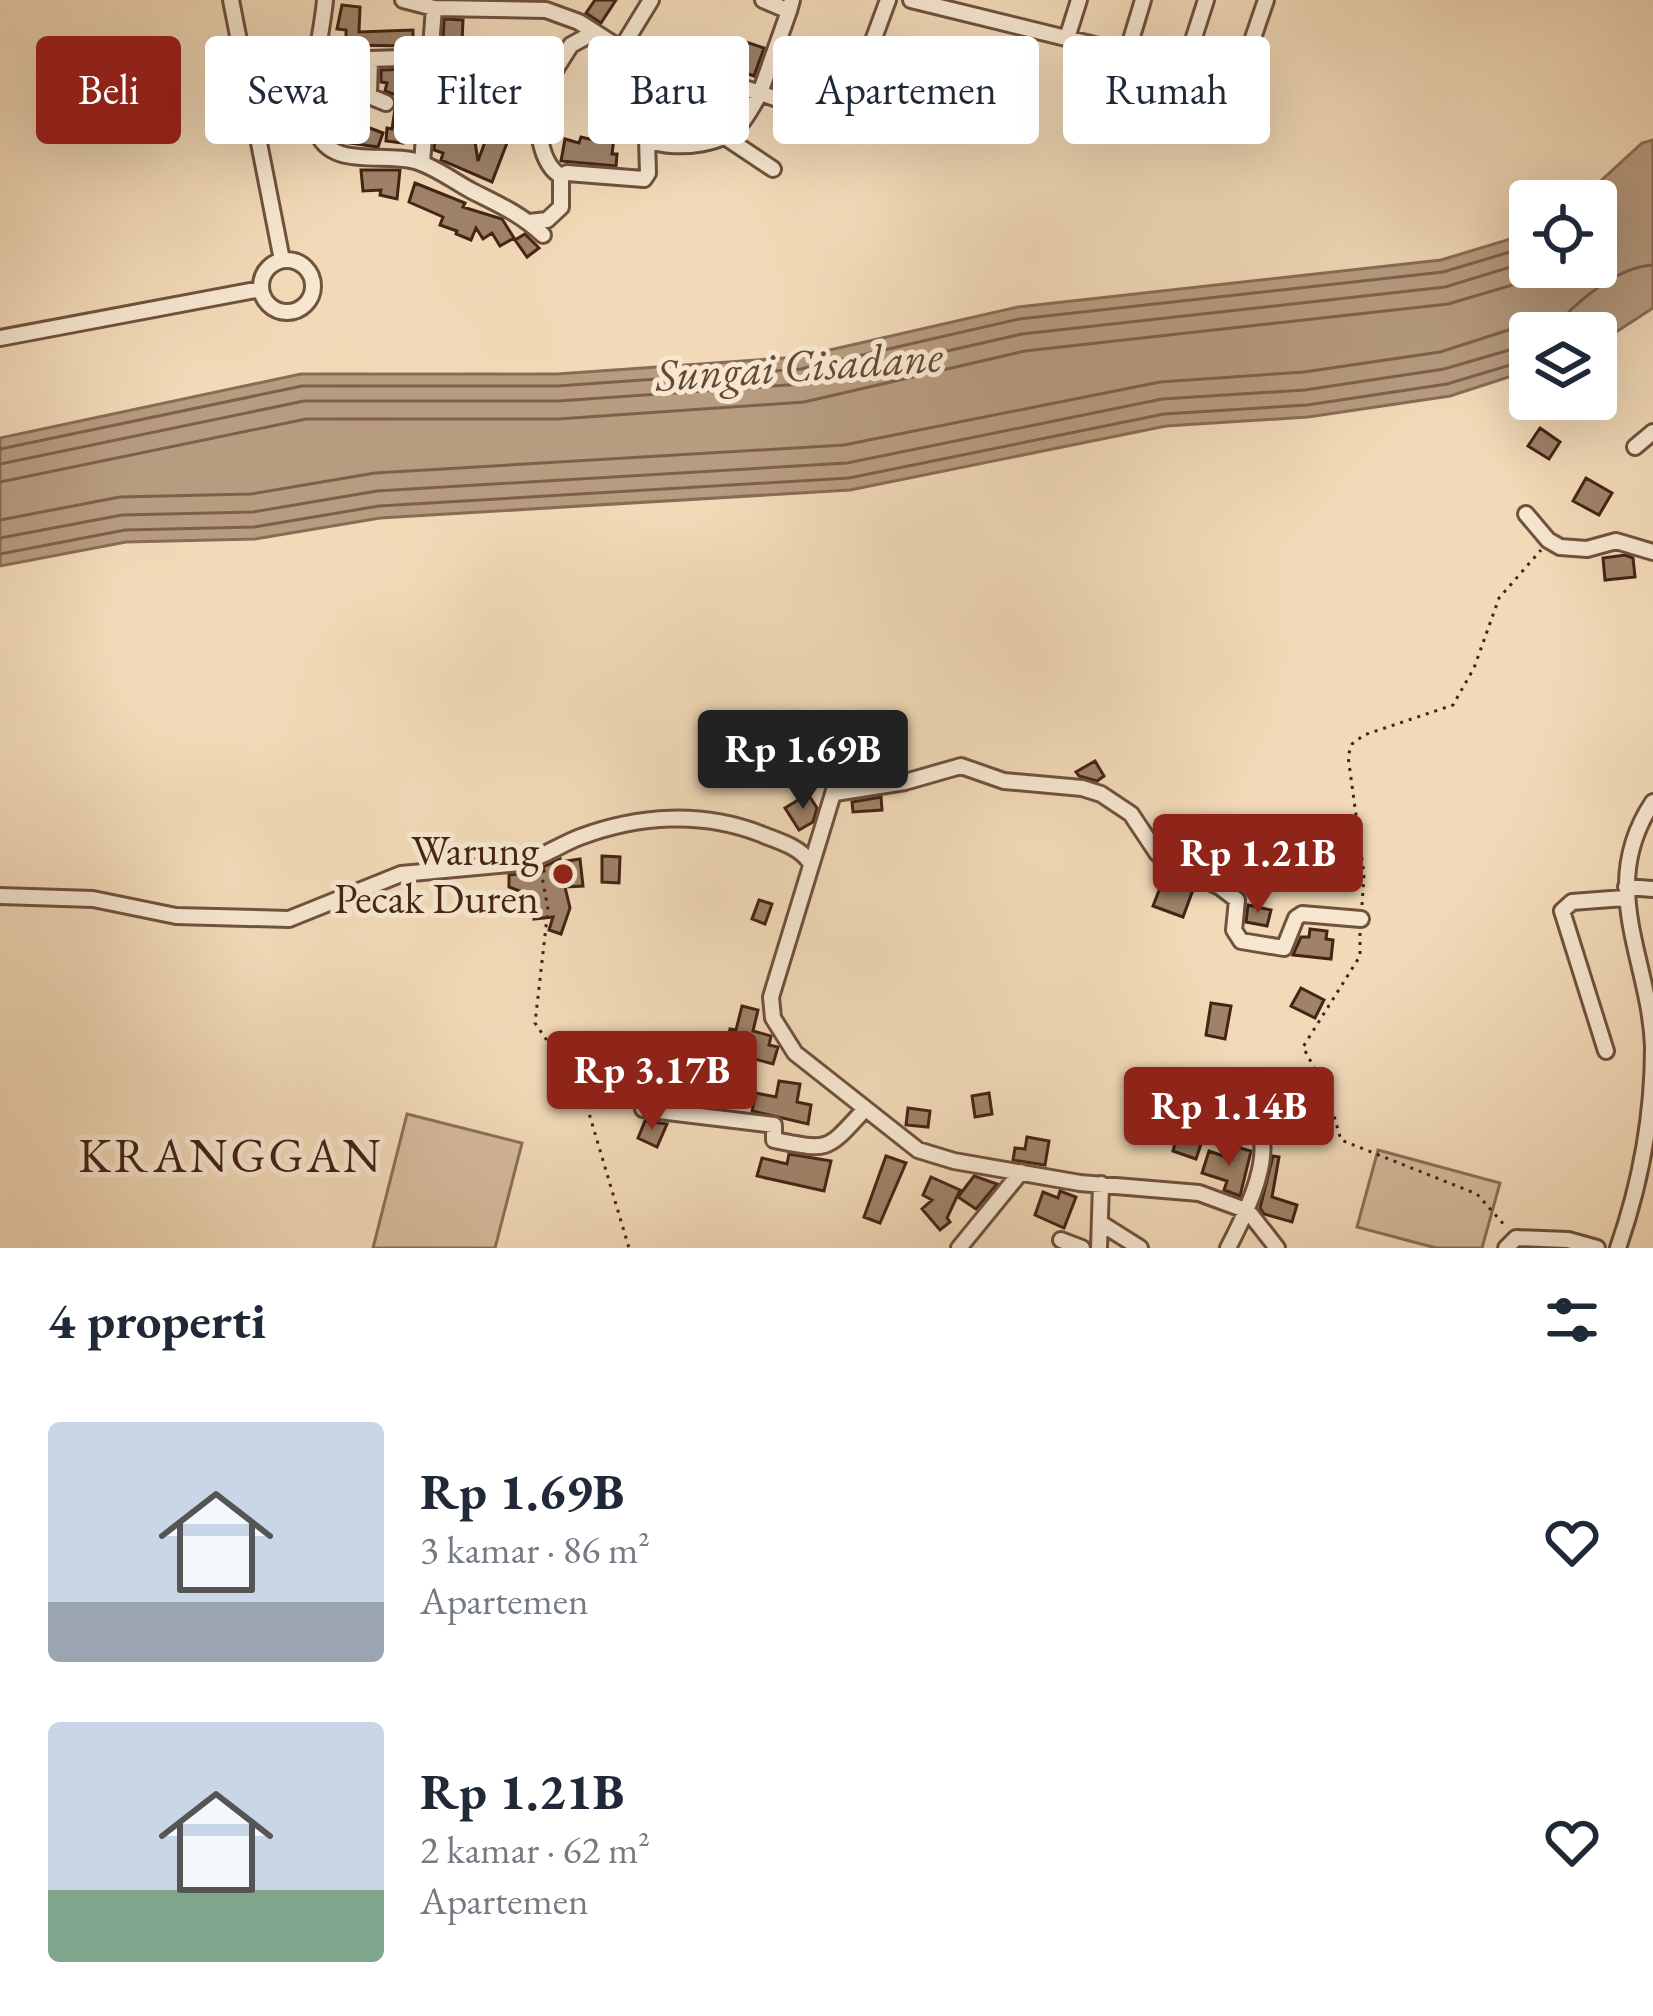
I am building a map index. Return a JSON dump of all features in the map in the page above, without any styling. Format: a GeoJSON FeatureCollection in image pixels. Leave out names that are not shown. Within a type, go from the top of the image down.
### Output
{"type":"FeatureCollection","features":[{"type":"Feature","properties":{"kind":"street"},"geometry":{"type":"LineString","coordinates":[[231,0],[282,260]]}},
{"type":"Feature","properties":{"kind":"street"},"geometry":{"type":"LineString","coordinates":[[321,36],[325,0]]}},
{"type":"Feature","properties":{"kind":"street"},"geometry":{"type":"LineString","coordinates":[[403,0],[434,8],[531,4],[598,36]]}},
{"type":"Feature","properties":{"kind":"street"},"geometry":{"type":"LineString","coordinates":[[629,36],[651,0]]}},
{"type":"Feature","properties":{"kind":"street"},"geometry":{"type":"LineString","coordinates":[[749,112],[790,6],[764,0]]}},
{"type":"Feature","properties":{"kind":"street"},"geometry":{"type":"LineString","coordinates":[[749,90],[830,117],[847,111],[888,0]]}},
{"type":"Feature","properties":{"kind":"street"},"geometry":{"type":"LineString","coordinates":[[911,0],[1063,37]]}},
{"type":"Feature","properties":{"kind":"street"},"geometry":{"type":"LineString","coordinates":[[1067,36],[1079,0]]}},
{"type":"Feature","properties":{"kind":"street"},"geometry":{"type":"LineString","coordinates":[[1132,36],[1143,0]]}},
{"type":"Feature","properties":{"kind":"street"},"geometry":{"type":"LineString","coordinates":[[1194,36],[1206,0]]}},
{"type":"Feature","properties":{"kind":"street"},"geometry":{"type":"LineString","coordinates":[[1254,36],[1266,0]]}},
{"type":"Feature","properties":{"kind":"street"},"geometry":{"type":"LineString","coordinates":[[433,36],[434,8]]}},
{"type":"Feature","properties":{"kind":"street"},"geometry":{"type":"LineString","coordinates":[[564,56],[571,45],[593,33]]}},
{"type":"Feature","properties":{"kind":"street"},"geometry":{"type":"LineString","coordinates":[[370,59],[394,58]]}},
{"type":"Feature","properties":{"kind":"street"},"geometry":{"type":"LineString","coordinates":[[370,96],[386,103]]}},
{"type":"Feature","properties":{"kind":"street"},"geometry":{"type":"LineString","coordinates":[[324,144],[349,157],[387,156],[422,163],[500,202],[543,235]]}},
{"type":"Feature","properties":{"kind":"street"},"geometry":{"type":"LineString","coordinates":[[422,163],[424,144]]}},
{"type":"Feature","properties":{"kind":"street"},"geometry":{"type":"LineString","coordinates":[[542,144],[550,168],[561,176]]}},
{"type":"Feature","properties":{"kind":"street"},"geometry":{"type":"LineString","coordinates":[[561,176],[644,179],[647,144]]}},
{"type":"Feature","properties":{"kind":"street"},"geometry":{"type":"LineString","coordinates":[[735,144],[772,169]]}},
{"type":"Feature","properties":{"kind":"street"},"geometry":{"type":"LineString","coordinates":[[529,222],[547,220],[561,207],[561,176]]}},
{"type":"Feature","properties":{"kind":"street"},"geometry":{"type":"LineString","coordinates":[[282,260],[296,261],[313,282],[312,295],[304,306],[291,312],[267,302],[261,290],[266,271],[282,260]]}},
{"type":"Feature","properties":{"kind":"street"},"geometry":{"type":"LineString","coordinates":[[0,338],[261,290]]}},
{"type":"Feature","properties":{"kind":"street"},"geometry":{"type":"LineString","coordinates":[[1635,447],[1653,432]]}},
{"type":"Feature","properties":{"kind":"street"},"geometry":{"type":"LineString","coordinates":[[1526,514],[1560,548],[1627,542],[1653,552]]}},
{"type":"Feature","properties":{"kind":"street"},"geometry":{"type":"LineString","coordinates":[[843,761],[771,997],[773,1018],[795,1053],[919,1150],[1021,1172],[1199,1193],[1248,1211],[1277,1248]]}},
{"type":"Feature","properties":{"kind":"street"},"geometry":{"type":"LineString","coordinates":[[835,793],[905,782],[961,766],[1004,781],[1082,788],[1132,814],[1168,863],[1220,886],[1237,900],[1234,930],[1241,941],[1284,948],[1296,918],[1303,914],[1361,919]]}},
{"type":"Feature","properties":{"kind":"street"},"geometry":{"type":"LineString","coordinates":[[1618,1248],[1647,1185],[1653,1046],[1625,892],[1632,849],[1653,802]]}},
{"type":"Feature","properties":{"kind":"street"},"geometry":{"type":"LineString","coordinates":[[0,896],[93,898],[176,916],[289,919],[401,874],[509,865],[538,859],[576,838],[630,821],[687,817],[741,826],[793,848],[809,861]]}},
{"type":"Feature","properties":{"kind":"street"},"geometry":{"type":"LineString","coordinates":[[1606,1051],[1562,911],[1572,902],[1653,889]]}},
{"type":"Feature","properties":{"kind":"street"},"geometry":{"type":"LineString","coordinates":[[1176,1089],[1232,1106],[1261,1129],[1265,1145],[1248,1211],[1228,1248]]}},
{"type":"Feature","properties":{"kind":"street"},"geometry":{"type":"LineString","coordinates":[[643,1108],[774,1125],[774,1140],[819,1149],[829,1146],[865,1109]]}},
{"type":"Feature","properties":{"kind":"street"},"geometry":{"type":"LineString","coordinates":[[959,1248],[1021,1172]]}},
{"type":"Feature","properties":{"kind":"street"},"geometry":{"type":"LineString","coordinates":[[1099,1248],[1101,1184]]}},
{"type":"Feature","properties":{"kind":"street"},"geometry":{"type":"LineString","coordinates":[[1102,1225],[1140,1248]]}},
{"type":"Feature","properties":{"kind":"street"},"geometry":{"type":"LineString","coordinates":[[1061,1240],[1082,1248]]}},
{"type":"Feature","properties":{"kind":"street"},"geometry":{"type":"LineString","coordinates":[[1511,1243],[1568,1240],[1597,1248]]}},
{"type":"Feature","properties":{"kind":"path"},"geometry":{"type":"LineString","coordinates":[[1511,1243],[1477,1195],[1341,1140],[1327,1092],[1303,1047],[1360,956],[1364,874],[1348,756],[1352,745],[1364,735],[1453,705],[1474,668],[1499,598],[1548,540]]}},
{"type":"Feature","properties":{"kind":"path"},"geometry":{"type":"LineString","coordinates":[[538,859],[548,909],[535,1023],[583,1094],[628,1248]]}},
{"type":"Feature","properties":{"kind":"path"},"geometry":{"type":"LineString","coordinates":[[583,1094],[643,1108]]}},
{"type":"Feature","properties":{"kind":"shaded area"},"geometry":{"type":"Polygon","coordinates":[[[407,1114],[522,1143],[495,1248],[373,1248],[407,1114]]]}},
{"type":"Feature","properties":{"kind":"shaded area"},"geometry":{"type":"Polygon","coordinates":[[[1378,1150],[1500,1183],[1482,1248],[1436,1248],[1357,1227],[1378,1150]]]}},
{"type":"Feature","properties":{"kind":"water","name":"Sungai Cisadane"},"geometry":{"type":"Polygon","coordinates":[[[1653,140],[1653,308],[1617,331],[1617,312],[1509,312],[1509,377],[1450,396],[1308,417],[1166,426],[850,490],[380,518],[255,539],[126,542],[0,566],[0,438],[301,374],[557,374],[799,357],[1018,307],[1441,260],[1509,239],[1509,288],[1617,288],[1617,180],[1602,180],[1642,143],[1653,140]]]}},
{"type":"Feature","properties":{"kind":"building"},"geometry":{"type":"Polygon","coordinates":[[[595,0],[616,0],[601,23],[586,13],[595,0]]]}},
{"type":"Feature","properties":{"kind":"building"},"geometry":{"type":"Polygon","coordinates":[[[342,5],[360,7],[359,32],[413,30],[413,36],[394,36],[394,46],[370,45],[370,36],[346,36],[346,30],[337,29],[342,5]]]}},
{"type":"Feature","properties":{"kind":"building"},"geometry":{"type":"Polygon","coordinates":[[[444,19],[463,20],[462,36],[443,36],[444,19]]]}},
{"type":"Feature","properties":{"kind":"building"},"geometry":{"type":"Polygon","coordinates":[[[749,43],[764,48],[754,76],[749,74],[749,43]]]}},
{"type":"Feature","properties":{"kind":"building"},"geometry":{"type":"Polygon","coordinates":[[[381,70],[394,70],[394,94],[385,91],[381,70]]]}},
{"type":"Feature","properties":{"kind":"building"},"geometry":{"type":"Polygon","coordinates":[[[394,116],[394,142],[386,141],[387,128],[392,129],[394,116]]]}},
{"type":"Feature","properties":{"kind":"building"},"geometry":{"type":"Polygon","coordinates":[[[370,128],[383,133],[378,147],[357,144],[370,144],[370,128]]]}},
{"type":"Feature","properties":{"kind":"building"},"geometry":{"type":"Polygon","coordinates":[[[581,137],[588,139],[588,144],[613,144],[616,166],[561,161],[565,139],[579,143],[581,137]]]}},
{"type":"Feature","properties":{"kind":"building"},"geometry":{"type":"Polygon","coordinates":[[[435,144],[475,144],[478,161],[484,144],[507,144],[492,182],[441,160],[443,153],[434,150],[435,144]]]}},
{"type":"Feature","properties":{"kind":"building"},"geometry":{"type":"Polygon","coordinates":[[[361,170],[400,170],[397,199],[380,195],[381,190],[363,191],[361,170]]]}},
{"type":"Feature","properties":{"kind":"building"},"geometry":{"type":"Polygon","coordinates":[[[415,183],[465,203],[463,207],[502,219],[514,238],[500,246],[492,233],[483,239],[476,228],[471,240],[456,234],[440,225],[443,217],[409,202],[415,183]]]}},
{"type":"Feature","properties":{"kind":"building"},"geometry":{"type":"Polygon","coordinates":[[[525,234],[539,248],[527,257],[515,240],[525,234]]]}},
{"type":"Feature","properties":{"kind":"building"},"geometry":{"type":"Polygon","coordinates":[[[1540,428],[1560,442],[1549,459],[1528,446],[1540,428]]]}},
{"type":"Feature","properties":{"kind":"building"},"geometry":{"type":"Polygon","coordinates":[[[1586,478],[1612,493],[1599,515],[1573,501],[1586,478]]]}},
{"type":"Feature","properties":{"kind":"building"},"geometry":{"type":"Polygon","coordinates":[[[1603,558],[1633,558],[1635,577],[1605,580],[1603,558]]]}},
{"type":"Feature","properties":{"kind":"building"},"geometry":{"type":"Polygon","coordinates":[[[878,759],[879,775],[857,778],[861,761],[878,759]]]}},
{"type":"Feature","properties":{"kind":"building"},"geometry":{"type":"Polygon","coordinates":[[[1095,761],[1104,776],[1097,781],[1076,772],[1095,761]]]}},
{"type":"Feature","properties":{"kind":"building"},"geometry":{"type":"Polygon","coordinates":[[[808,794],[817,808],[813,822],[799,830],[785,808],[808,794]]]}},
{"type":"Feature","properties":{"kind":"building"},"geometry":{"type":"Polygon","coordinates":[[[881,797],[882,810],[853,812],[852,802],[881,797]]]}},
{"type":"Feature","properties":{"kind":"building"},"geometry":{"type":"Polygon","coordinates":[[[1217,847],[1233,849],[1232,857],[1254,864],[1246,890],[1213,872],[1217,847]]]}},
{"type":"Feature","properties":{"kind":"building"},"geometry":{"type":"Polygon","coordinates":[[[602,856],[620,857],[619,883],[602,882],[602,856]]]}},
{"type":"Feature","properties":{"kind":"building"},"geometry":{"type":"Polygon","coordinates":[[[560,859],[580,859],[583,886],[565,887],[570,908],[561,934],[549,930],[553,917],[534,919],[533,896],[509,887],[509,875],[544,871],[543,867],[560,859]]]}},
{"type":"Feature","properties":{"kind":"building"},"geometry":{"type":"Polygon","coordinates":[[[1165,875],[1194,887],[1183,917],[1153,906],[1165,875]]]}},
{"type":"Feature","properties":{"kind":"building"},"geometry":{"type":"Polygon","coordinates":[[[759,900],[772,904],[765,924],[752,919],[759,900]]]}},
{"type":"Feature","properties":{"kind":"building"},"geometry":{"type":"Polygon","coordinates":[[[1248,905],[1271,910],[1267,926],[1246,922],[1248,905]]]}},
{"type":"Feature","properties":{"kind":"building"},"geometry":{"type":"Polygon","coordinates":[[[1310,929],[1327,931],[1326,939],[1333,940],[1331,959],[1293,955],[1310,929]]]}},
{"type":"Feature","properties":{"kind":"building"},"geometry":{"type":"Polygon","coordinates":[[[1301,988],[1324,1000],[1315,1018],[1291,1006],[1301,988]]]}},
{"type":"Feature","properties":{"kind":"building"},"geometry":{"type":"Polygon","coordinates":[[[1211,1003],[1231,1006],[1225,1039],[1206,1035],[1211,1003]]]}},
{"type":"Feature","properties":{"kind":"building"},"geometry":{"type":"Polygon","coordinates":[[[742,1006],[758,1010],[753,1031],[771,1036],[769,1045],[778,1047],[773,1064],[744,1056],[742,1065],[722,1060],[742,1006]]]}},
{"type":"Feature","properties":{"kind":"building"},"geometry":{"type":"Polygon","coordinates":[[[697,1077],[720,1083],[714,1106],[690,1103],[697,1077]]]}},
{"type":"Feature","properties":{"kind":"building"},"geometry":{"type":"Polygon","coordinates":[[[779,1081],[800,1084],[797,1102],[811,1105],[808,1124],[752,1111],[756,1093],[776,1097],[779,1081]]]}},
{"type":"Feature","properties":{"kind":"building"},"geometry":{"type":"Polygon","coordinates":[[[989,1093],[992,1114],[975,1117],[972,1096],[989,1093]]]}},
{"type":"Feature","properties":{"kind":"building"},"geometry":{"type":"Polygon","coordinates":[[[908,1108],[930,1111],[928,1127],[906,1125],[908,1108]]]}},
{"type":"Feature","properties":{"kind":"building"},"geometry":{"type":"Polygon","coordinates":[[[1291,1117],[1309,1120],[1305,1143],[1287,1140],[1291,1117]]]}},
{"type":"Feature","properties":{"kind":"building"},"geometry":{"type":"Polygon","coordinates":[[[645,1121],[667,1124],[657,1147],[638,1138],[645,1121]]]}},
{"type":"Feature","properties":{"kind":"building"},"geometry":{"type":"Polygon","coordinates":[[[1177,1136],[1201,1144],[1196,1159],[1173,1151],[1177,1136]]]}},
{"type":"Feature","properties":{"kind":"building"},"geometry":{"type":"Polygon","coordinates":[[[1027,1137],[1049,1141],[1045,1165],[1013,1160],[1015,1148],[1025,1149],[1027,1137]]]}},
{"type":"Feature","properties":{"kind":"building"},"geometry":{"type":"Polygon","coordinates":[[[1236,1147],[1251,1151],[1240,1196],[1224,1190],[1227,1181],[1202,1173],[1209,1151],[1232,1159],[1236,1147]]]}},
{"type":"Feature","properties":{"kind":"building"},"geometry":{"type":"Polygon","coordinates":[[[789,1154],[831,1161],[824,1191],[757,1176],[762,1158],[787,1164],[789,1154]]]}},
{"type":"Feature","properties":{"kind":"building"},"geometry":{"type":"Polygon","coordinates":[[[886,1156],[906,1163],[880,1223],[864,1217],[886,1156]]]}},
{"type":"Feature","properties":{"kind":"building"},"geometry":{"type":"Polygon","coordinates":[[[1273,1156],[1279,1157],[1272,1197],[1297,1205],[1292,1222],[1264,1214],[1260,1208],[1273,1156]]]}},
{"type":"Feature","properties":{"kind":"building"},"geometry":{"type":"Polygon","coordinates":[[[974,1176],[997,1184],[976,1209],[958,1197],[974,1176]]]}},
{"type":"Feature","properties":{"kind":"building"},"geometry":{"type":"Polygon","coordinates":[[[931,1177],[960,1190],[947,1218],[950,1222],[940,1230],[922,1209],[932,1200],[923,1195],[931,1177]]]}},
{"type":"Feature","properties":{"kind":"building"},"geometry":{"type":"Polygon","coordinates":[[[1060,1191],[1076,1197],[1064,1228],[1035,1215],[1043,1192],[1058,1198],[1060,1191]]]}},
{"type":"Feature","properties":{"kind":"place","name":"Warung Pecak Duren"},"geometry":{"type":"Point","coordinates":[563,874]}},
{"type":"Feature","properties":{"kind":"district","name":"KRANGGAN"},"geometry":{"type":"Point","coordinates":[231,1155]}}]}
